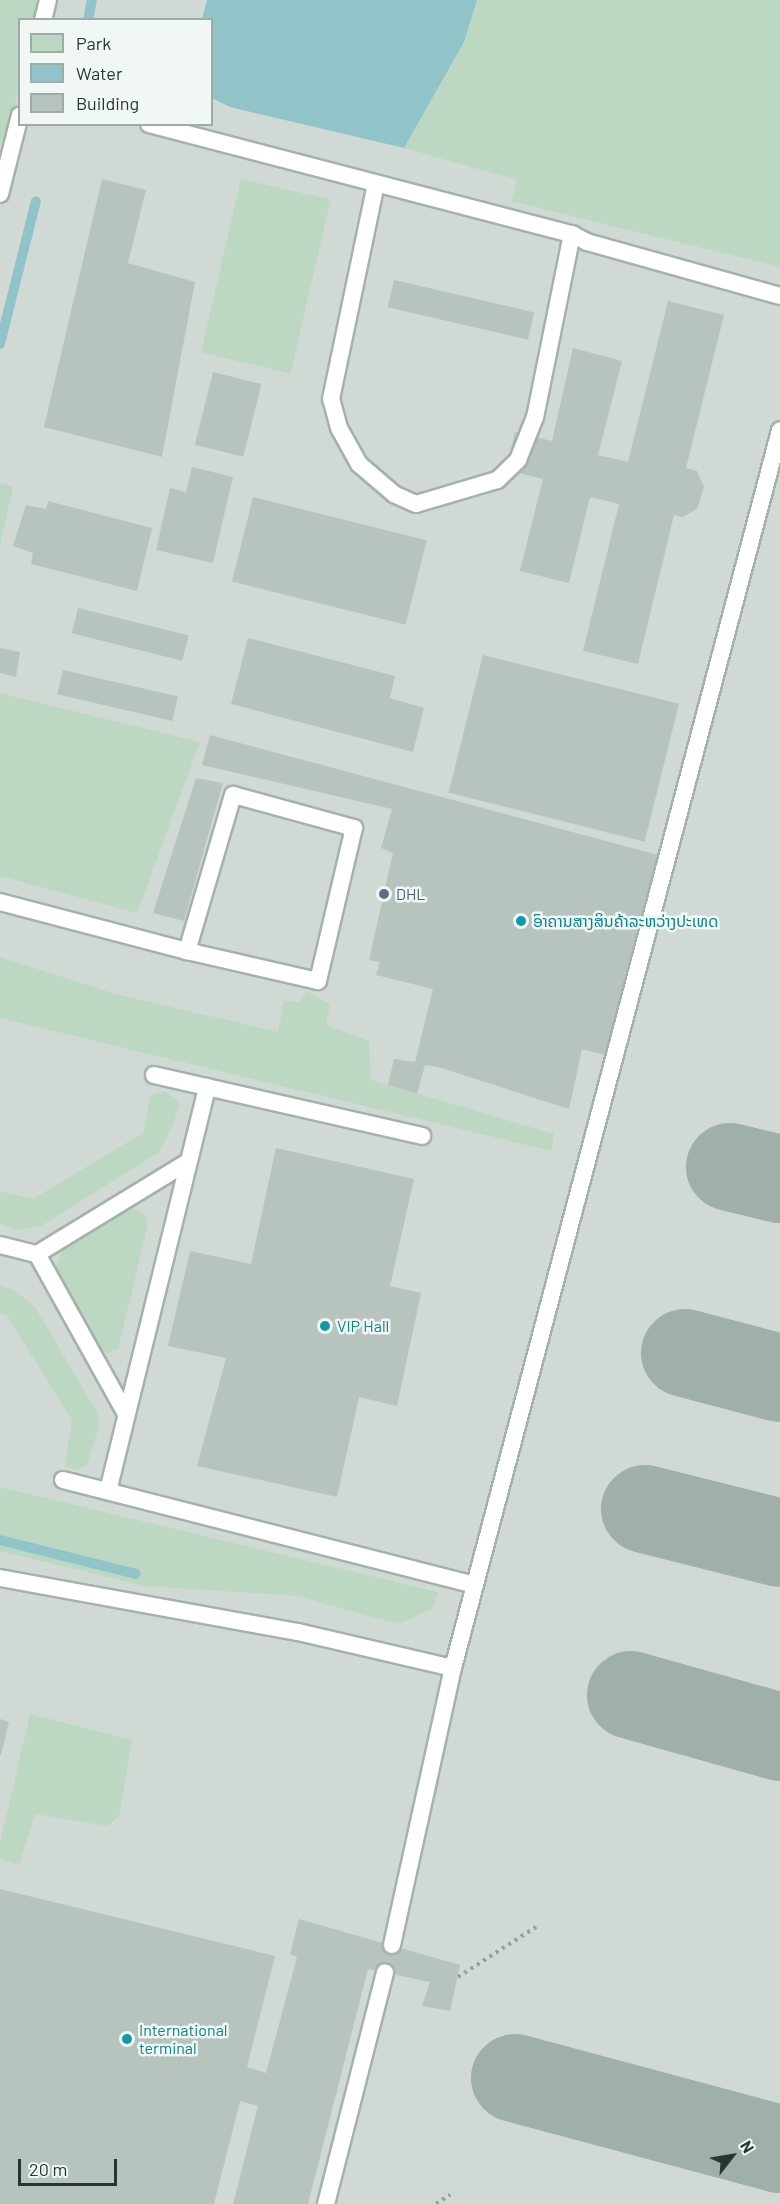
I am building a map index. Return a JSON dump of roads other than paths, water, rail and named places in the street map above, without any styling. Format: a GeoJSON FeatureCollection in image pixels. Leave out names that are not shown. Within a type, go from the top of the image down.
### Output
{"type":"FeatureCollection","features":[{"type":"Feature","properties":{"kind":"lane"},"geometry":{"type":"LineString","coordinates":[[44,18],[48,0]]}},
{"type":"Feature","properties":{"kind":"lane"},"geometry":{"type":"LineString","coordinates":[[0,194],[18,123]]}},
{"type":"Feature","properties":{"kind":"lane"},"geometry":{"type":"LineString","coordinates":[[157,126],[572,234],[780,296]]}},
{"type":"Feature","properties":{"kind":"lane"},"geometry":{"type":"LineString","coordinates":[[376,184],[331,399],[339,428],[359,464],[394,494],[416,504],[497,480],[519,460],[535,417],[572,234]]}},
{"type":"Feature","properties":{"kind":"lane"},"geometry":{"type":"LineString","coordinates":[[392,1945],[453,1668],[780,430]]}},
{"type":"Feature","properties":{"kind":"lane"},"geometry":{"type":"LineString","coordinates":[[0,902],[187,951],[318,981],[354,828],[233,795],[187,951]]}},
{"type":"Feature","properties":{"kind":"lane"},"geometry":{"type":"LineString","coordinates":[[154,1075],[422,1136]]}},
{"type":"Feature","properties":{"kind":"lane"},"geometry":{"type":"LineString","coordinates":[[108,1491],[207,1087]]}},
{"type":"Feature","properties":{"kind":"lane"},"geometry":{"type":"LineString","coordinates":[[0,1245],[37,1254],[189,1162]]}},
{"type":"Feature","properties":{"kind":"lane"},"geometry":{"type":"LineString","coordinates":[[37,1254],[126,1414]]}},
{"type":"Feature","properties":{"kind":"lane"},"geometry":{"type":"LineString","coordinates":[[63,1480],[475,1585]]}},
{"type":"Feature","properties":{"kind":"lane"},"geometry":{"type":"LineString","coordinates":[[0,1578],[298,1632],[453,1668]]}},
{"type":"Feature","properties":{"kind":"lane"},"geometry":{"type":"LineString","coordinates":[[326,2204],[385,1972]]}},
{"type":"Feature","properties":{"kind":"water"},"geometry":{"type":"Polygon","coordinates":[[[207,0],[477,0],[464,42],[404,148],[230,107],[213,98],[213,18],[202,18],[207,0]]]}},
{"type":"Feature","properties":{"kind":"waterway"},"geometry":{"type":"LineString","coordinates":[[88,18],[92,0]]}},
{"type":"Feature","properties":{"kind":"waterway"},"geometry":{"type":"LineString","coordinates":[[0,344],[36,201]]}},
{"type":"Feature","properties":{"kind":"waterway"},"geometry":{"type":"LineString","coordinates":[[0,1540],[136,1574]]}},
{"type":"Feature","properties":{"kind":"place","name":"DHL"},"geometry":{"type":"Point","coordinates":[384,894]}},
{"type":"Feature","properties":{"kind":"place","name":"ົອາຄານສາງສິນຄ້າລະຫວ່າງປະເທດ"},"geometry":{"type":"Point","coordinates":[521,921]}},
{"type":"Feature","properties":{"kind":"place","name":"VIP Hall"},"geometry":{"type":"Point","coordinates":[325,1326]}},
{"type":"Feature","properties":{"kind":"place","name":"International terminal"},"geometry":{"type":"Point","coordinates":[127,2039]}}]}
